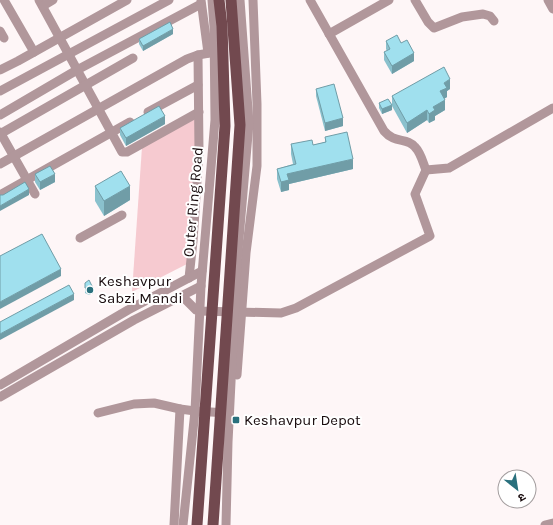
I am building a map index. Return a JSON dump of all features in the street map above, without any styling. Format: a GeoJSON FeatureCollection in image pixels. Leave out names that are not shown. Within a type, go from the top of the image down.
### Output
{"type":"FeatureCollection","features":[{"type":"Feature","properties":{"kind":"main road","name":"Outer Ring Road"},"geometry":{"type":"LineString","coordinates":[[197,525],[225,126],[222,26],[219,0]]}},
{"type":"Feature","properties":{"kind":"main road"},"geometry":{"type":"LineString","coordinates":[[214,525],[240,125],[231,0]]}},
{"type":"Feature","properties":{"kind":"street"},"geometry":{"type":"LineString","coordinates":[[4,0],[34,52]]}},
{"type":"Feature","properties":{"kind":"street"},"geometry":{"type":"LineString","coordinates":[[53,0],[41,3],[122,152],[124,153],[199,112]]}},
{"type":"Feature","properties":{"kind":"street"},"geometry":{"type":"LineString","coordinates":[[0,70],[128,0]]}},
{"type":"Feature","properties":{"kind":"street"},"geometry":{"type":"LineString","coordinates":[[0,91],[169,0]]}},
{"type":"Feature","properties":{"kind":"street","name":"Outer Ring Road"},"geometry":{"type":"LineString","coordinates":[[183,525],[195,411],[199,311],[215,120],[211,53],[212,0]]}},
{"type":"Feature","properties":{"kind":"street"},"geometry":{"type":"LineString","coordinates":[[228,442],[231,433],[238,312],[236,262],[249,123],[240,0]]}},
{"type":"Feature","properties":{"kind":"street"},"geometry":{"type":"LineString","coordinates":[[226,525],[232,360],[257,166],[254,0]]}},
{"type":"Feature","properties":{"kind":"street"},"geometry":{"type":"LineString","coordinates":[[182,296],[196,310],[199,311],[281,313],[296,308],[430,236],[415,194],[426,170],[419,151],[413,144],[393,139],[384,131],[310,0]]}},
{"type":"Feature","properties":{"kind":"street"},"geometry":{"type":"LineString","coordinates":[[329,34],[389,0]]}},
{"type":"Feature","properties":{"kind":"street"},"geometry":{"type":"LineString","coordinates":[[415,0],[428,22],[434,28],[458,18],[483,14],[490,16],[494,21]]}},
{"type":"Feature","properties":{"kind":"street"},"geometry":{"type":"LineString","coordinates":[[548,0],[553,9]]}},
{"type":"Feature","properties":{"kind":"street"},"geometry":{"type":"LineString","coordinates":[[0,116],[77,70],[201,2],[211,53],[198,55],[187,59],[0,164]]}},
{"type":"Feature","properties":{"kind":"street"},"geometry":{"type":"LineString","coordinates":[[189,278],[196,199],[198,151],[198,55]]}},
{"type":"Feature","properties":{"kind":"street"},"geometry":{"type":"LineString","coordinates":[[35,194],[0,133],[132,58]]}},
{"type":"Feature","properties":{"kind":"street"},"geometry":{"type":"LineString","coordinates":[[0,195],[198,85]]}},
{"type":"Feature","properties":{"kind":"street"},"geometry":{"type":"LineString","coordinates":[[426,170],[449,168],[553,108]]}},
{"type":"Feature","properties":{"kind":"street"},"geometry":{"type":"LineString","coordinates":[[210,174],[244,177]]}},
{"type":"Feature","properties":{"kind":"street"},"geometry":{"type":"LineString","coordinates":[[80,238],[122,215]]}},
{"type":"Feature","properties":{"kind":"street"},"geometry":{"type":"LineString","coordinates":[[0,385],[128,310],[202,272]]}},
{"type":"Feature","properties":{"kind":"street"},"geometry":{"type":"LineString","coordinates":[[0,397],[134,320],[201,286]]}},
{"type":"Feature","properties":{"kind":"street"},"geometry":{"type":"LineString","coordinates":[[128,310],[134,320]]}},
{"type":"Feature","properties":{"kind":"street"},"geometry":{"type":"LineString","coordinates":[[197,357],[232,360]]}},
{"type":"Feature","properties":{"kind":"street"},"geometry":{"type":"LineString","coordinates":[[98,412],[134,404],[154,403],[195,411],[229,413]]}},
{"type":"Feature","properties":{"kind":"street"},"geometry":{"type":"LineString","coordinates":[[174,525],[180,409]]}},
{"type":"Feature","properties":{"kind":"street"},"geometry":{"type":"LineString","coordinates":[[544,525],[553,523]]}},
{"type":"Feature","properties":{"kind":"shaded area"},"geometry":{"type":"Polygon","coordinates":[[[197,118],[187,264],[132,292],[142,147],[197,118]]]}},
{"type":"Feature","properties":{"kind":"building"},"geometry":{"type":"Polygon","coordinates":[[[170,22],[173,29],[143,46],[139,39],[170,22]]]}},
{"type":"Feature","properties":{"kind":"building"},"geometry":{"type":"Polygon","coordinates":[[[397,35],[401,43],[407,40],[414,53],[392,66],[384,52],[390,49],[386,41],[397,35]]]}},
{"type":"Feature","properties":{"kind":"building"},"geometry":{"type":"Polygon","coordinates":[[[444,67],[450,79],[444,83],[447,88],[440,91],[445,100],[433,107],[435,110],[429,114],[427,110],[407,123],[392,96],[444,67]]]}},
{"type":"Feature","properties":{"kind":"building"},"geometry":{"type":"Polygon","coordinates":[[[334,84],[343,118],[325,123],[316,89],[334,84]]]}},
{"type":"Feature","properties":{"kind":"building"},"geometry":{"type":"Polygon","coordinates":[[[388,99],[392,105],[382,109],[379,103],[388,99]]]}},
{"type":"Feature","properties":{"kind":"building"},"geometry":{"type":"Polygon","coordinates":[[[159,106],[165,116],[126,138],[120,128],[159,106]]]}},
{"type":"Feature","properties":{"kind":"building"},"geometry":{"type":"Polygon","coordinates":[[[347,132],[353,159],[287,174],[289,180],[281,182],[277,169],[296,164],[291,144],[312,140],[313,145],[326,142],[325,137],[347,132]]]}},
{"type":"Feature","properties":{"kind":"building"},"geometry":{"type":"Polygon","coordinates":[[[50,166],[55,174],[40,182],[35,174],[50,166]]]}},
{"type":"Feature","properties":{"kind":"building"},"geometry":{"type":"Polygon","coordinates":[[[121,171],[130,186],[104,201],[95,186],[121,171]]]}},
{"type":"Feature","properties":{"kind":"building"},"geometry":{"type":"Polygon","coordinates":[[[25,182],[29,189],[0,206],[0,195],[3,195],[25,182]]]}},
{"type":"Feature","properties":{"kind":"building"},"geometry":{"type":"Polygon","coordinates":[[[42,234],[61,269],[0,302],[0,256],[42,234]]]}},
{"type":"Feature","properties":{"kind":"building"},"geometry":{"type":"Polygon","coordinates":[[[89,280],[93,288],[89,290],[85,288],[85,283],[89,280]]]}},
{"type":"Feature","properties":{"kind":"building"},"geometry":{"type":"Polygon","coordinates":[[[69,285],[74,294],[0,334],[0,322],[69,285]]]}},
{"type":"Feature","properties":{"kind":"place","name":"Keshavpur Sabzi Mandi"},"geometry":{"type":"Point","coordinates":[90,290]}},
{"type":"Feature","properties":{"kind":"place","name":"Keshavpur Depot"},"geometry":{"type":"Point","coordinates":[236,420]}}]}
